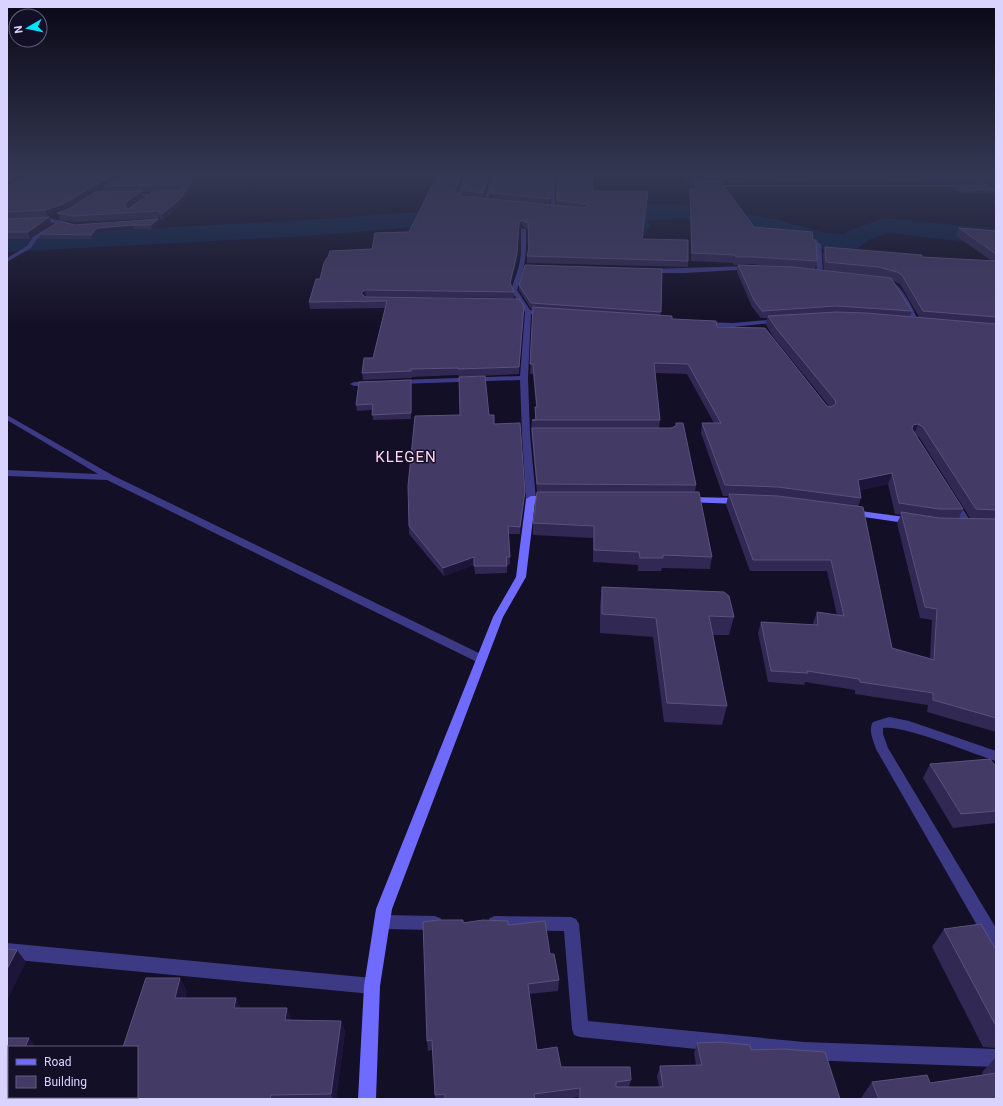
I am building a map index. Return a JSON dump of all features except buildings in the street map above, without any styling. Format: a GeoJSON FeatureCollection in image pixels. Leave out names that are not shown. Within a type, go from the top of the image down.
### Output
{"type":"FeatureCollection","features":[{"type":"Feature","properties":{"kind":"street"},"geometry":{"type":"LineString","coordinates":[[7,260],[29,247],[35,238],[55,226]]}},
{"type":"Feature","properties":{"kind":"street"},"geometry":{"type":"LineString","coordinates":[[523,229],[526,267],[514,290],[517,302],[528,312],[556,313]]}},
{"type":"Feature","properties":{"kind":"street"},"geometry":{"type":"LineString","coordinates":[[818,244],[820,273]]}},
{"type":"Feature","properties":{"kind":"street"},"geometry":{"type":"LineString","coordinates":[[642,270],[685,271],[758,268]]}},
{"type":"Feature","properties":{"kind":"street"},"geometry":{"type":"LineString","coordinates":[[813,272],[828,274]]}},
{"type":"Feature","properties":{"kind":"street"},"geometry":{"type":"LineString","coordinates":[[881,280],[892,283],[898,287],[917,324]]}},
{"type":"Feature","properties":{"kind":"street"},"geometry":{"type":"LineString","coordinates":[[367,1099],[372,986],[384,909],[498,616],[521,577],[530,499],[529,434],[524,378],[528,312]]}},
{"type":"Feature","properties":{"kind":"street"},"geometry":{"type":"LineString","coordinates":[[697,324],[759,326],[784,321]]}},
{"type":"Feature","properties":{"kind":"street"},"geometry":{"type":"LineString","coordinates":[[910,323],[925,324]]}},
{"type":"Feature","properties":{"kind":"street"},"geometry":{"type":"LineString","coordinates":[[392,382],[524,378]]}},
{"type":"Feature","properties":{"kind":"street"},"geometry":{"type":"LineString","coordinates":[[354,384],[377,383]]}},
{"type":"Feature","properties":{"kind":"street"},"geometry":{"type":"LineString","coordinates":[[7,417],[110,477],[481,659]]}},
{"type":"Feature","properties":{"kind":"street"},"geometry":{"type":"LineString","coordinates":[[7,473],[110,477]]}},
{"type":"Feature","properties":{"kind":"street"},"geometry":{"type":"LineString","coordinates":[[948,492],[972,525],[955,525]]}},
{"type":"Feature","properties":{"kind":"street"},"geometry":{"type":"LineString","coordinates":[[530,499],[561,499]]}},
{"type":"Feature","properties":{"kind":"street"},"geometry":{"type":"LineString","coordinates":[[677,500],[745,501]]}},
{"type":"Feature","properties":{"kind":"street"},"geometry":{"type":"LineString","coordinates":[[841,511],[921,522]]}},
{"type":"Feature","properties":{"kind":"street"},"geometry":{"type":"LineString","coordinates":[[996,756],[909,726],[889,722],[877,725],[877,734],[882,749],[996,943]]}},
{"type":"Feature","properties":{"kind":"street"},"geometry":{"type":"LineString","coordinates":[[382,922],[452,923]]}},
{"type":"Feature","properties":{"kind":"street"},"geometry":{"type":"LineString","coordinates":[[476,923],[570,924],[580,1029],[804,1051],[996,1058]]}},
{"type":"Feature","properties":{"kind":"street"},"geometry":{"type":"LineString","coordinates":[[7,951],[372,986]]}},
{"type":"Feature","properties":{"kind":"waterway"},"geometry":{"type":"LineString","coordinates":[[7,244],[338,226]]}},
{"type":"Feature","properties":{"kind":"waterway"},"geometry":{"type":"LineString","coordinates":[[604,229],[635,231],[638,226]]}},
{"type":"Feature","properties":{"kind":"waterway"},"geometry":{"type":"LineString","coordinates":[[773,226],[823,241],[849,242],[862,234],[883,226]]}},
{"type":"Feature","properties":{"kind":"waterway"},"geometry":{"type":"LineString","coordinates":[[891,226],[996,237]]}},
{"type":"Feature","properties":{"kind":"district","name":"KLEGEN"},"geometry":{"type":"Point","coordinates":[406,457]}}]}
